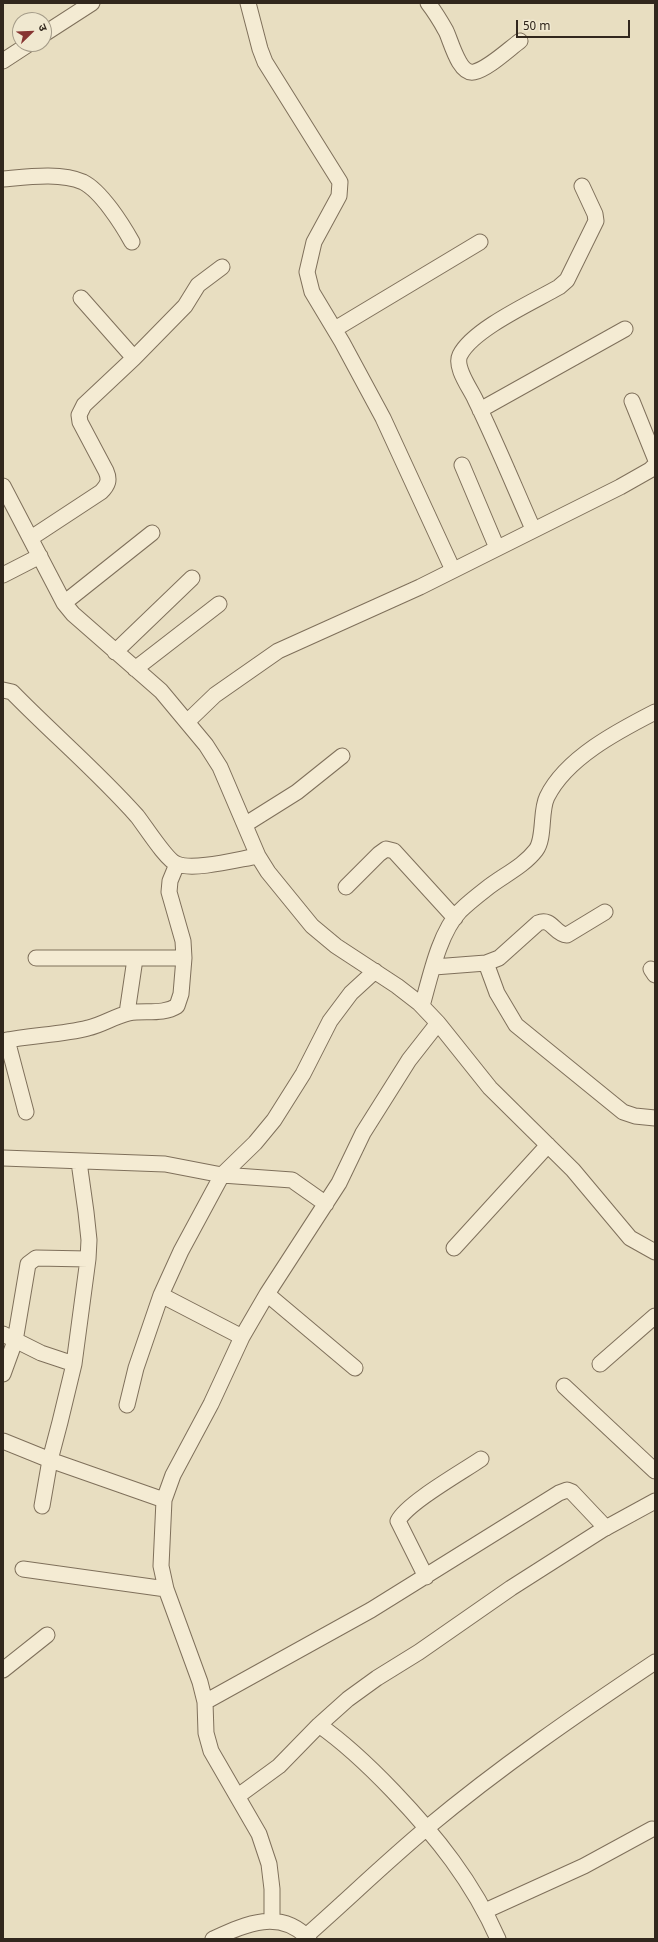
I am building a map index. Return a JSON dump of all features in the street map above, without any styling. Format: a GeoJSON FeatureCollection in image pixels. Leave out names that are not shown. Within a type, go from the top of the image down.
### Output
{"type":"FeatureCollection","features":[{"type":"Feature","properties":{"kind":"street"},"geometry":{"type":"LineString","coordinates":[[52,29],[92,3]]}},
{"type":"Feature","properties":{"kind":"street"},"geometry":{"type":"LineString","coordinates":[[248,3],[260,49],[265,62],[340,182],[339,196],[314,242],[307,272],[312,292],[383,418],[453,570]]}},
{"type":"Feature","properties":{"kind":"street"},"geometry":{"type":"LineString","coordinates":[[428,3],[447,32],[458,60],[469,71],[474,72],[486,66],[520,41]]}},
{"type":"Feature","properties":{"kind":"street"},"geometry":{"type":"LineString","coordinates":[[3,61],[17,52]]}},
{"type":"Feature","properties":{"kind":"street"},"geometry":{"type":"LineString","coordinates":[[3,179],[36,176],[73,179],[84,182],[116,216],[132,242]]}},
{"type":"Feature","properties":{"kind":"street"},"geometry":{"type":"LineString","coordinates":[[533,529],[480,410],[459,368],[459,356],[468,343],[485,329],[559,287],[567,280],[596,221],[595,214],[582,186]]}},
{"type":"Feature","properties":{"kind":"street"},"geometry":{"type":"LineString","coordinates":[[334,329],[480,242]]}},
{"type":"Feature","properties":{"kind":"street"},"geometry":{"type":"LineString","coordinates":[[30,538],[101,492],[106,487],[109,478],[80,422],[80,415],[84,405],[134,358],[184,306],[198,285],[222,267]]}},
{"type":"Feature","properties":{"kind":"street"},"geometry":{"type":"LineString","coordinates":[[81,298],[134,358]]}},
{"type":"Feature","properties":{"kind":"street"},"geometry":{"type":"LineString","coordinates":[[480,410],[624,329]]}},
{"type":"Feature","properties":{"kind":"street"},"geometry":{"type":"LineString","coordinates":[[632,401],[655,458]]}},
{"type":"Feature","properties":{"kind":"street"},"geometry":{"type":"LineString","coordinates":[[462,465],[497,548]]}},
{"type":"Feature","properties":{"kind":"street"},"geometry":{"type":"LineString","coordinates":[[188,721],[216,695],[278,651],[420,587],[533,529],[620,487],[650,470],[655,465]]}},
{"type":"Feature","properties":{"kind":"street"},"geometry":{"type":"LineString","coordinates":[[3,486],[64,603],[73,614],[134,669],[161,691],[188,721],[220,767],[246,824],[258,856],[268,872],[312,926],[336,946],[397,986],[422,1006],[438,1023],[490,1088],[573,1170],[630,1238],[655,1252]]}},
{"type":"Feature","properties":{"kind":"street"},"geometry":{"type":"LineString","coordinates":[[64,603],[152,533]]}},
{"type":"Feature","properties":{"kind":"street"},"geometry":{"type":"LineString","coordinates":[[3,575],[40,556]]}},
{"type":"Feature","properties":{"kind":"street"},"geometry":{"type":"LineString","coordinates":[[115,652],[192,578]]}},
{"type":"Feature","properties":{"kind":"street"},"geometry":{"type":"LineString","coordinates":[[134,669],[218,604]]}},
{"type":"Feature","properties":{"kind":"street"},"geometry":{"type":"LineString","coordinates":[[3,690],[12,692],[75,753],[127,805],[164,853],[177,864],[193,866],[258,856]]}},
{"type":"Feature","properties":{"kind":"street"},"geometry":{"type":"LineString","coordinates":[[422,1006],[447,931],[455,918],[476,898],[527,860],[538,849],[546,798],[562,773],[584,755],[625,728],[655,712]]}},
{"type":"Feature","properties":{"kind":"street"},"geometry":{"type":"LineString","coordinates":[[246,824],[297,792],[342,756]]}},
{"type":"Feature","properties":{"kind":"street"},"geometry":{"type":"LineString","coordinates":[[346,887],[379,854],[386,850],[394,851],[455,918]]}},
{"type":"Feature","properties":{"kind":"street"},"geometry":{"type":"LineString","coordinates":[[26,1112],[5,1041],[89,1028],[127,1013],[146,1010],[165,1011],[177,1006],[181,994],[184,958],[183,941],[169,892],[170,881],[177,864]]}},
{"type":"Feature","properties":{"kind":"street"},"geometry":{"type":"LineString","coordinates":[[434,967],[486,963],[499,958],[538,923],[543,921],[549,922],[563,935],[567,935],[605,912]]}},
{"type":"Feature","properties":{"kind":"street"},"geometry":{"type":"LineString","coordinates":[[36,958],[184,958]]}},
{"type":"Feature","properties":{"kind":"street"},"geometry":{"type":"LineString","coordinates":[[127,1013],[135,959]]}},
{"type":"Feature","properties":{"kind":"street"},"geometry":{"type":"LineString","coordinates":[[486,963],[497,992],[516,1025],[623,1112],[635,1116],[655,1118]]}},
{"type":"Feature","properties":{"kind":"street"},"geometry":{"type":"LineString","coordinates":[[127,1405],[136,1368],[161,1295],[181,1251],[222,1175],[255,1143],[274,1120],[304,1074],[330,1021],[351,993],[376,972]]}},
{"type":"Feature","properties":{"kind":"street"},"geometry":{"type":"LineString","coordinates":[[272,1920],[272,1889],[269,1864],[260,1834],[211,1751],[206,1733],[205,1702],[185,1638],[166,1589],[161,1566],[164,1500],[173,1475],[211,1404],[242,1337],[267,1294],[339,1183],[363,1133],[409,1060],[438,1023]]}},
{"type":"Feature","properties":{"kind":"street"},"geometry":{"type":"LineString","coordinates":[[454,1248],[548,1145]]}},
{"type":"Feature","properties":{"kind":"street"},"geometry":{"type":"LineString","coordinates":[[3,1158],[165,1164],[222,1175],[292,1180],[326,1204]]}},
{"type":"Feature","properties":{"kind":"street"},"geometry":{"type":"LineString","coordinates":[[42,1506],[50,1460],[74,1364],[88,1259],[87,1226],[79,1162]]}},
{"type":"Feature","properties":{"kind":"street"},"geometry":{"type":"LineString","coordinates":[[3,1374],[9,1337],[28,1264],[31,1260],[43,1257],[88,1259]]}},
{"type":"Feature","properties":{"kind":"street"},"geometry":{"type":"LineString","coordinates":[[267,1294],[356,1368]]}},
{"type":"Feature","properties":{"kind":"street"},"geometry":{"type":"LineString","coordinates":[[161,1295],[242,1337]]}},
{"type":"Feature","properties":{"kind":"street"},"geometry":{"type":"LineString","coordinates":[[600,1364],[655,1316]]}},
{"type":"Feature","properties":{"kind":"street"},"geometry":{"type":"LineString","coordinates":[[9,1337],[42,1353],[74,1364]]}},
{"type":"Feature","properties":{"kind":"street"},"geometry":{"type":"LineString","coordinates":[[564,1386],[655,1471]]}},
{"type":"Feature","properties":{"kind":"street"},"geometry":{"type":"LineString","coordinates":[[3,1441],[50,1460],[164,1500]]}},
{"type":"Feature","properties":{"kind":"street"},"geometry":{"type":"LineString","coordinates":[[426,1577],[398,1521],[401,1515],[481,1459]]}},
{"type":"Feature","properties":{"kind":"street"},"geometry":{"type":"LineString","coordinates":[[205,1702],[371,1610],[559,1493],[567,1490],[572,1492],[606,1528]]}},
{"type":"Feature","properties":{"kind":"street"},"geometry":{"type":"LineString","coordinates":[[238,1796],[279,1766],[319,1724],[348,1699],[377,1678],[419,1652],[511,1588],[606,1528],[655,1501]]}},
{"type":"Feature","properties":{"kind":"street"},"geometry":{"type":"LineString","coordinates":[[23,1569],[166,1589]]}},
{"type":"Feature","properties":{"kind":"street"},"geometry":{"type":"LineString","coordinates":[[3,1670],[47,1635]]}},
{"type":"Feature","properties":{"kind":"street"},"geometry":{"type":"LineString","coordinates":[[213,1939],[256,1922],[272,1920],[289,1925],[308,1937],[428,1827],[529,1748],[655,1662]]}},
{"type":"Feature","properties":{"kind":"street"},"geometry":{"type":"LineString","coordinates":[[319,1724],[363,1761],[428,1827],[462,1874],[485,1911],[498,1939]]}},
{"type":"Feature","properties":{"kind":"street"},"geometry":{"type":"LineString","coordinates":[[485,1911],[584,1866],[652,1829]]}}]}
